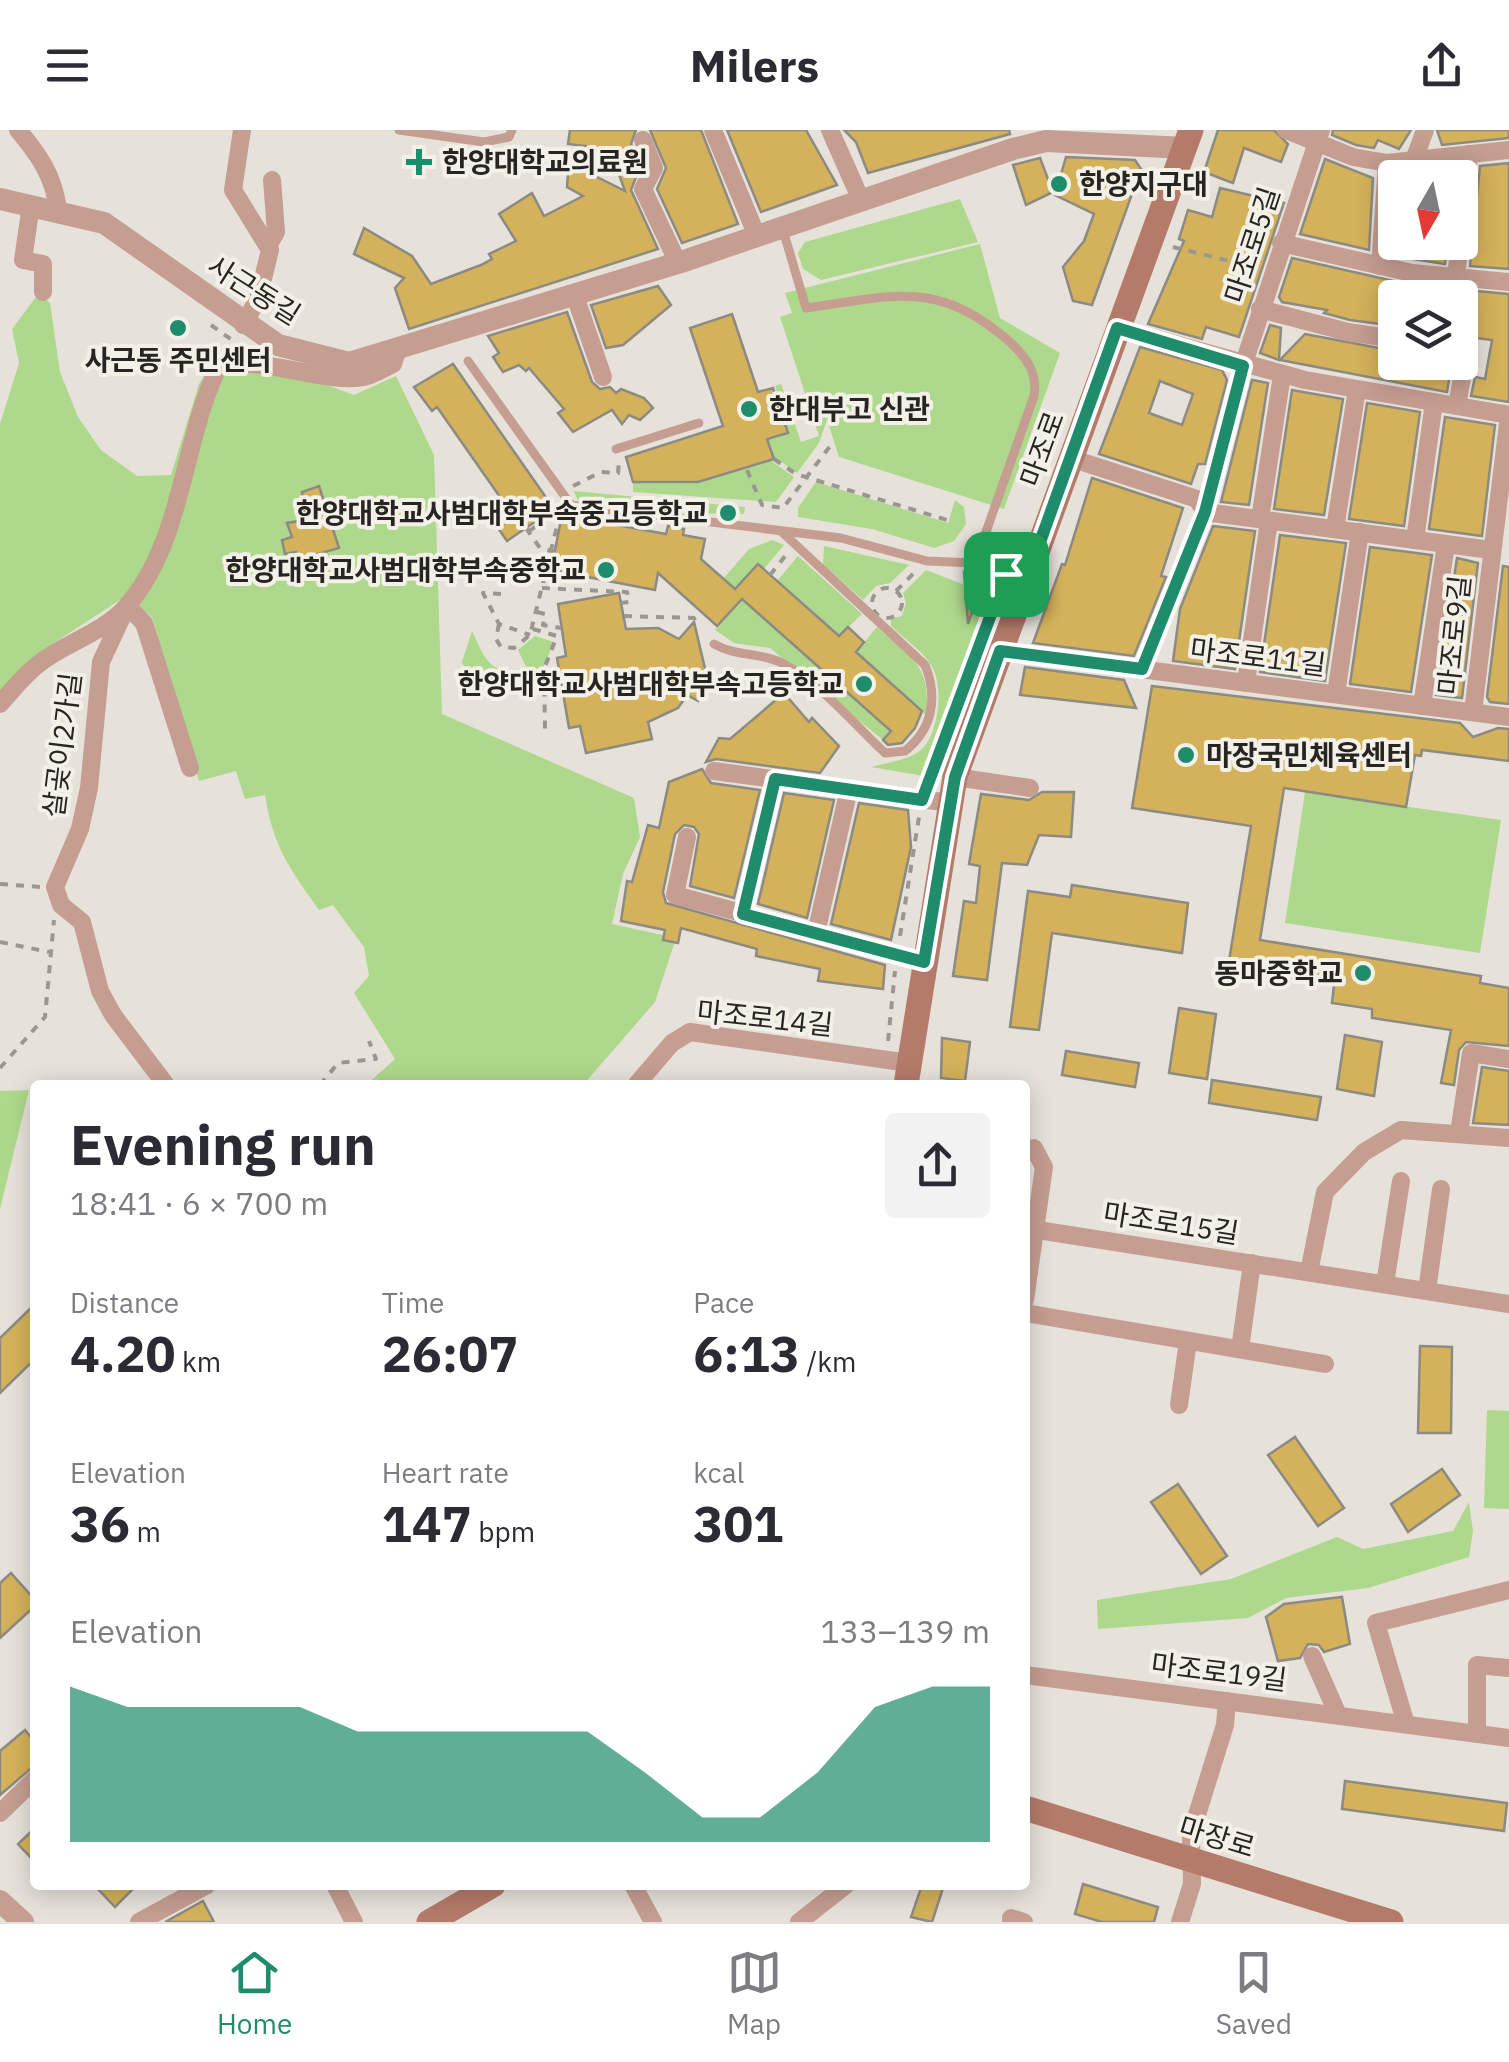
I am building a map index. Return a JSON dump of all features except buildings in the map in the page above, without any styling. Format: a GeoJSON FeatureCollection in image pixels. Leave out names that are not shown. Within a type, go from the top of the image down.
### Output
{"type":"FeatureCollection","features":[{"type":"Feature","properties":{"kind":"main road","name":"마조로"},"geometry":{"type":"LineString","coordinates":[[900,1069],[924,962],[955,777],[1188,139]]}},
{"type":"Feature","properties":{"kind":"main road","name":"마장로"},"geometry":{"type":"LineString","coordinates":[[1030,1810],[1391,1922]]}},
{"type":"Feature","properties":{"kind":"main road"},"geometry":{"type":"LineString","coordinates":[[429,1922],[484,1890]]}},
{"type":"Feature","properties":{"kind":"street"},"geometry":{"type":"LineString","coordinates":[[18,130],[42,160],[55,188],[58,210]]}},
{"type":"Feature","properties":{"kind":"street"},"geometry":{"type":"LineString","coordinates":[[242,130],[233,190],[268,246]]}},
{"type":"Feature","properties":{"kind":"street"},"geometry":{"type":"LineString","coordinates":[[714,130],[757,236]]}},
{"type":"Feature","properties":{"kind":"street"},"geometry":{"type":"LineString","coordinates":[[830,130],[861,200]]}},
{"type":"Feature","properties":{"kind":"street"},"geometry":{"type":"LineString","coordinates":[[1286,130],[1319,136],[1352,157],[1378,161]]}},
{"type":"Feature","properties":{"kind":"street"},"geometry":{"type":"LineString","coordinates":[[1424,130],[1414,160],[1509,150]]}},
{"type":"Feature","properties":{"kind":"street","name":"사근동길"},"geometry":{"type":"LineString","coordinates":[[0,199],[104,223],[243,335],[322,359],[349,363],[678,263],[1041,134],[1188,139]]}},
{"type":"Feature","properties":{"kind":"street","name":"마조로5길"},"geometry":{"type":"LineString","coordinates":[[1205,512],[1260,309],[1319,136]]}},
{"type":"Feature","properties":{"kind":"street"},"geometry":{"type":"LineString","coordinates":[[642,140],[654,168],[643,189],[678,263]]}},
{"type":"Feature","properties":{"kind":"street"},"geometry":{"type":"LineString","coordinates":[[1468,160],[1469,154]]}},
{"type":"Feature","properties":{"kind":"street"},"geometry":{"type":"LineString","coordinates":[[243,335],[258,300],[268,246],[276,232],[272,180]]}},
{"type":"Feature","properties":{"kind":"street"},"geometry":{"type":"LineString","coordinates":[[31,205],[23,260],[43,264],[43,292]]}},
{"type":"Feature","properties":{"kind":"street"},"geometry":{"type":"LineString","coordinates":[[1281,243],[1380,266],[1509,282]]}},
{"type":"Feature","properties":{"kind":"street"},"geometry":{"type":"LineString","coordinates":[[1380,260],[1380,266]]}},
{"type":"Feature","properties":{"kind":"street"},"geometry":{"type":"LineString","coordinates":[[1456,277],[1458,260]]}},
{"type":"Feature","properties":{"kind":"street"},"geometry":{"type":"LineString","coordinates":[[575,296],[603,378]]}},
{"type":"Feature","properties":{"kind":"street"},"geometry":{"type":"LineString","coordinates":[[1260,309],[1378,336]]}},
{"type":"Feature","properties":{"kind":"street"},"geometry":{"type":"LineString","coordinates":[[1117,328],[1243,366],[1509,415],[1491,550]]}},
{"type":"Feature","properties":{"kind":"street","name":"살곶이2가길"},"geometry":{"type":"LineString","coordinates":[[58,896],[89,788],[101,662],[161,547],[194,430],[217,370],[238,362],[337,378],[367,376],[393,364],[396,351]]}},
{"type":"Feature","properties":{"kind":"street"},"geometry":{"type":"LineString","coordinates":[[1246,683],[1282,374]]}},
{"type":"Feature","properties":{"kind":"street"},"geometry":{"type":"LineString","coordinates":[[1457,406],[1462,380]]}},
{"type":"Feature","properties":{"kind":"street"},"geometry":{"type":"LineString","coordinates":[[1334,529],[1357,389]]}},
{"type":"Feature","properties":{"kind":"street"},"geometry":{"type":"LineString","coordinates":[[1414,540],[1434,402]]}},
{"type":"Feature","properties":{"kind":"street","name":"마조로9길"},"geometry":{"type":"LineString","coordinates":[[1070,458],[1196,499],[1205,512],[1491,550],[1473,712]]}},
{"type":"Feature","properties":{"kind":"street"},"geometry":{"type":"LineString","coordinates":[[1142,669],[1205,512]]}},
{"type":"Feature","properties":{"kind":"street"},"geometry":{"type":"LineString","coordinates":[[1336,694],[1360,532]]}},
{"type":"Feature","properties":{"kind":"street","name":"마조로9길"},"geometry":{"type":"LineString","coordinates":[[1422,706],[1446,544]]}},
{"type":"Feature","properties":{"kind":"street"},"geometry":{"type":"LineString","coordinates":[[0,704],[48,657],[88,635],[127,606],[144,623],[190,768]]}},
{"type":"Feature","properties":{"kind":"street","name":"마조로11길"},"geometry":{"type":"LineString","coordinates":[[1000,651],[1509,717]]}},
{"type":"Feature","properties":{"kind":"street"},"geometry":{"type":"LineString","coordinates":[[714,771],[950,803]]}},
{"type":"Feature","properties":{"kind":"street"},"geometry":{"type":"LineString","coordinates":[[955,777],[1030,788]]}},
{"type":"Feature","properties":{"kind":"street"},"geometry":{"type":"LineString","coordinates":[[743,914],[775,779]]}},
{"type":"Feature","properties":{"kind":"street"},"geometry":{"type":"LineString","coordinates":[[816,933],[849,790]]}},
{"type":"Feature","properties":{"kind":"street"},"geometry":{"type":"LineString","coordinates":[[687,837],[676,896],[924,962]]}},
{"type":"Feature","properties":{"kind":"street"},"geometry":{"type":"LineString","coordinates":[[58,896],[82,922],[100,991],[113,1015],[162,1080]]}},
{"type":"Feature","properties":{"kind":"street","name":"마조로14길"},"geometry":{"type":"LineString","coordinates":[[640,1080],[672,1043],[690,1032],[900,1069]]}},
{"type":"Feature","properties":{"kind":"street"},"geometry":{"type":"LineString","coordinates":[[1459,1134],[1471,1052],[1509,1059]]}},
{"type":"Feature","properties":{"kind":"street"},"geometry":{"type":"LineString","coordinates":[[1309,1272],[1325,1192],[1364,1152],[1402,1130],[1509,1138]]}},
{"type":"Feature","properties":{"kind":"street"},"geometry":{"type":"LineString","coordinates":[[1030,1229],[1044,1167],[1034,1148]]}},
{"type":"Feature","properties":{"kind":"street"},"geometry":{"type":"LineString","coordinates":[[1385,1284],[1402,1181]]}},
{"type":"Feature","properties":{"kind":"street"},"geometry":{"type":"LineString","coordinates":[[1427,1291],[1440,1190]]}},
{"type":"Feature","properties":{"kind":"street","name":"마조로15길"},"geometry":{"type":"LineString","coordinates":[[1030,1229],[1509,1304]]}},
{"type":"Feature","properties":{"kind":"street"},"geometry":{"type":"LineString","coordinates":[[1240,1349],[1252,1264]]}},
{"type":"Feature","properties":{"kind":"street"},"geometry":{"type":"LineString","coordinates":[[1030,1315],[1326,1364]]}},
{"type":"Feature","properties":{"kind":"street"},"geometry":{"type":"LineString","coordinates":[[1179,1405],[1188,1341]]}},
{"type":"Feature","properties":{"kind":"street"},"geometry":{"type":"LineString","coordinates":[[1406,1724],[1376,1623],[1509,1590]]}},
{"type":"Feature","properties":{"kind":"street"},"geometry":{"type":"LineString","coordinates":[[1312,1656],[1338,1716]]}},
{"type":"Feature","properties":{"kind":"street"},"geometry":{"type":"LineString","coordinates":[[1476,1734],[1477,1665],[1509,1668]]}},
{"type":"Feature","properties":{"kind":"street","name":"마조로19길"},"geometry":{"type":"LineString","coordinates":[[1030,1675],[1509,1738]]}},
{"type":"Feature","properties":{"kind":"street"},"geometry":{"type":"LineString","coordinates":[[1180,1922],[1192,1884],[1191,1834],[1224,1725],[1227,1701]]}},
{"type":"Feature","properties":{"kind":"street"},"geometry":{"type":"LineString","coordinates":[[0,1813],[30,1784]]}},
{"type":"Feature","properties":{"kind":"street"},"geometry":{"type":"LineString","coordinates":[[139,1922],[198,1890]]}},
{"type":"Feature","properties":{"kind":"street"},"geometry":{"type":"LineString","coordinates":[[338,1890],[354,1922]]}},
{"type":"Feature","properties":{"kind":"street"},"geometry":{"type":"LineString","coordinates":[[636,1890],[653,1922]]}},
{"type":"Feature","properties":{"kind":"street"},"geometry":{"type":"LineString","coordinates":[[799,1922],[840,1890]]}},
{"type":"Feature","properties":{"kind":"street"},"geometry":{"type":"LineString","coordinates":[[0,1902],[22,1922]]}},
{"type":"Feature","properties":{"kind":"street"},"geometry":{"type":"LineString","coordinates":[[1010,1922],[1024,1922]]}},
{"type":"Feature","properties":{"kind":"lane"},"geometry":{"type":"LineString","coordinates":[[399,130],[484,142],[509,137],[512,130]]}},
{"type":"Feature","properties":{"kind":"lane"},"geometry":{"type":"LineString","coordinates":[[782,227],[806,308],[910,294],[938,299],[969,311],[1006,338],[1033,371],[1034,396],[975,563]]}},
{"type":"Feature","properties":{"kind":"lane"},"geometry":{"type":"LineString","coordinates":[[468,361],[571,504],[870,544],[927,561],[975,563],[1026,581]]}},
{"type":"Feature","properties":{"kind":"lane"},"geometry":{"type":"LineString","coordinates":[[618,454],[699,422]]}},
{"type":"Feature","properties":{"kind":"lane"},"geometry":{"type":"LineString","coordinates":[[714,644],[733,655],[778,660],[797,672],[885,753],[905,751],[924,733],[933,692],[925,665],[779,530]]}},
{"type":"Feature","properties":{"kind":"path"},"geometry":{"type":"LineString","coordinates":[[1173,247],[1272,272]]}},
{"type":"Feature","properties":{"kind":"path"},"geometry":{"type":"LineString","coordinates":[[204,319],[243,335]]}},
{"type":"Feature","properties":{"kind":"path"},"geometry":{"type":"LineString","coordinates":[[747,470],[762,506],[784,508],[834,441]]}},
{"type":"Feature","properties":{"kind":"path"},"geometry":{"type":"LineString","coordinates":[[569,488],[601,472],[618,473],[618,454]]}},
{"type":"Feature","properties":{"kind":"path"},"geometry":{"type":"LineString","coordinates":[[774,459],[807,477],[948,520]]}},
{"type":"Feature","properties":{"kind":"path"},"geometry":{"type":"LineString","coordinates":[[501,594],[483,592],[499,624],[496,639],[502,647],[514,648],[533,629],[557,516],[571,504]]}},
{"type":"Feature","properties":{"kind":"path"},"geometry":{"type":"LineString","coordinates":[[552,551],[540,548],[527,530],[558,511]]}},
{"type":"Feature","properties":{"kind":"path"},"geometry":{"type":"LineString","coordinates":[[770,575],[796,544]]}},
{"type":"Feature","properties":{"kind":"path"},"geometry":{"type":"LineString","coordinates":[[896,591],[904,583]]}},
{"type":"Feature","properties":{"kind":"path"},"geometry":{"type":"LineString","coordinates":[[542,588],[628,592],[632,615]]}},
{"type":"Feature","properties":{"kind":"path"},"geometry":{"type":"LineString","coordinates":[[884,588],[896,591],[902,602],[899,611],[892,617],[878,616],[872,608],[875,593],[884,588]]}},
{"type":"Feature","properties":{"kind":"path"},"geometry":{"type":"LineString","coordinates":[[621,603],[629,602]]}},
{"type":"Feature","properties":{"kind":"path"},"geometry":{"type":"LineString","coordinates":[[537,612],[546,614],[543,624],[561,628]]}},
{"type":"Feature","properties":{"kind":"path"},"geometry":{"type":"LineString","coordinates":[[624,616],[695,618],[703,613]]}},
{"type":"Feature","properties":{"kind":"path"},"geometry":{"type":"LineString","coordinates":[[499,624],[530,636]]}},
{"type":"Feature","properties":{"kind":"path"},"geometry":{"type":"LineString","coordinates":[[533,629],[557,636],[544,669],[545,729]]}},
{"type":"Feature","properties":{"kind":"path"},"geometry":{"type":"LineString","coordinates":[[900,1069],[897,954],[922,800],[941,748]]}},
{"type":"Feature","properties":{"kind":"path"},"geometry":{"type":"LineString","coordinates":[[0,884],[58,896],[45,1017],[0,1068]]}},
{"type":"Feature","properties":{"kind":"path"},"geometry":{"type":"LineString","coordinates":[[0,942],[49,952]]}},
{"type":"Feature","properties":{"kind":"path"},"geometry":{"type":"LineString","coordinates":[[324,1080],[338,1063],[376,1059],[369,1041]]}},
{"type":"Feature","properties":{"kind":"green space"},"geometry":{"type":"Polygon","coordinates":[[[960,199],[978,242],[821,280],[803,269],[798,253],[805,242],[960,199]]]}},
{"type":"Feature","properties":{"kind":"green space"},"geometry":{"type":"Polygon","coordinates":[[[980,244],[1000,318],[1060,353],[1004,509],[839,457],[827,420],[819,443],[797,473],[773,456],[767,439],[787,432],[775,386],[781,384],[801,442],[819,436],[780,317],[792,313],[785,293],[980,244]]]}},
{"type":"Feature","properties":{"kind":"green space"},"geometry":{"type":"Polygon","coordinates":[[[39,293],[50,303],[60,372],[78,417],[101,450],[137,476],[171,475],[199,384],[217,356],[236,351],[354,395],[396,376],[434,455],[442,714],[634,798],[640,837],[623,874],[612,924],[676,938],[655,1002],[587,1080],[372,1080],[395,1059],[354,993],[369,976],[364,947],[333,905],[319,910],[299,881],[278,843],[265,795],[245,799],[236,771],[199,781],[152,617],[126,596],[34,656],[0,697],[0,424],[19,363],[12,329],[39,293]]]}},
{"type":"Feature","properties":{"kind":"green space"},"geometry":{"type":"Polygon","coordinates":[[[770,460],[794,477],[776,502],[633,492],[633,482],[699,482],[770,460]]]}},
{"type":"Feature","properties":{"kind":"green space"},"geometry":{"type":"Polygon","coordinates":[[[816,482],[948,523],[955,500],[964,507],[966,524],[954,541],[934,548],[872,529],[798,517],[798,508],[816,482]]]}},
{"type":"Feature","properties":{"kind":"green space"},"geometry":{"type":"Polygon","coordinates":[[[574,491],[745,507],[744,514],[657,513],[579,503],[574,491]]]}},
{"type":"Feature","properties":{"kind":"green space"},"geometry":{"type":"Polygon","coordinates":[[[772,540],[784,545],[764,569],[758,565],[735,589],[723,579],[749,549],[772,540]]]}},
{"type":"Feature","properties":{"kind":"green space"},"geometry":{"type":"Polygon","coordinates":[[[824,546],[909,565],[890,583],[876,586],[863,600],[823,564],[824,546]]]}},
{"type":"Feature","properties":{"kind":"green space"},"geometry":{"type":"Polygon","coordinates":[[[798,556],[862,614],[839,636],[777,581],[798,556]]]}},
{"type":"Feature","properties":{"kind":"green space"},"geometry":{"type":"Polygon","coordinates":[[[926,570],[965,585],[966,596],[976,599],[979,590],[990,596],[924,776],[871,767],[918,752],[933,731],[938,695],[935,673],[923,654],[891,626],[891,619],[902,616],[906,603],[903,593],[926,570]]]}},
{"type":"Feature","properties":{"kind":"green space"},"geometry":{"type":"Polygon","coordinates":[[[742,599],[891,731],[883,740],[770,648],[734,643],[715,630],[742,599]]]}},
{"type":"Feature","properties":{"kind":"green space"},"geometry":{"type":"Polygon","coordinates":[[[877,627],[917,664],[926,684],[927,716],[856,652],[877,627]]]}},
{"type":"Feature","properties":{"kind":"green space"},"geometry":{"type":"Polygon","coordinates":[[[472,631],[489,662],[503,670],[526,667],[518,650],[535,636],[554,642],[538,680],[525,674],[508,685],[490,687],[474,679],[462,662],[472,631]]]}},
{"type":"Feature","properties":{"kind":"green space"},"geometry":{"type":"Polygon","coordinates":[[[1305,792],[1501,820],[1480,953],[1285,923],[1305,792]]]}},
{"type":"Feature","properties":{"kind":"green space"},"geometry":{"type":"Polygon","coordinates":[[[29,1090],[0,1209],[0,1091],[29,1090]]]}},
{"type":"Feature","properties":{"kind":"green space"},"geometry":{"type":"Polygon","coordinates":[[[1487,1410],[1509,1411],[1509,1509],[1484,1508],[1487,1410]]]}},
{"type":"Feature","properties":{"kind":"green space"},"geometry":{"type":"Polygon","coordinates":[[[1469,1502],[1473,1531],[1469,1557],[1368,1588],[1286,1598],[1248,1618],[1098,1629],[1097,1600],[1231,1579],[1337,1537],[1363,1549],[1453,1531],[1469,1502]]]}},
{"type":"Feature","properties":{"kind":"place","name":"한양대학교의료원"},"geometry":{"type":"Point","coordinates":[419,162]}},
{"type":"Feature","properties":{"kind":"place","name":"한양지구대"},"geometry":{"type":"Point","coordinates":[1059,184]}},
{"type":"Feature","properties":{"kind":"place","name":"사근동 주민센터"},"geometry":{"type":"Point","coordinates":[178,328]}},
{"type":"Feature","properties":{"kind":"place","name":"한대부고 신관"},"geometry":{"type":"Point","coordinates":[749,409]}},
{"type":"Feature","properties":{"kind":"place","name":"한양대학교사범대학부속중고등학교"},"geometry":{"type":"Point","coordinates":[728,513]}},
{"type":"Feature","properties":{"kind":"place","name":"한양대학교사범대학부속중학교"},"geometry":{"type":"Point","coordinates":[606,570]}},
{"type":"Feature","properties":{"kind":"place","name":"한양대학교사범대학부속고등학교"},"geometry":{"type":"Point","coordinates":[864,684]}},
{"type":"Feature","properties":{"kind":"place","name":"마장국민체육센터"},"geometry":{"type":"Point","coordinates":[1186,755]}},
{"type":"Feature","properties":{"kind":"place","name":"동마중학교"},"geometry":{"type":"Point","coordinates":[1363,973]}},
{"type":"Feature","properties":{"kind":"route"},"geometry":{"type":"LineString","coordinates":[[1117,328],[1243,366],[1205,512],[1142,669],[1000,651],[955,777],[924,962],[743,914],[775,779],[922,800],[1006,574],[1026,581],[1117,328]]}}]}
